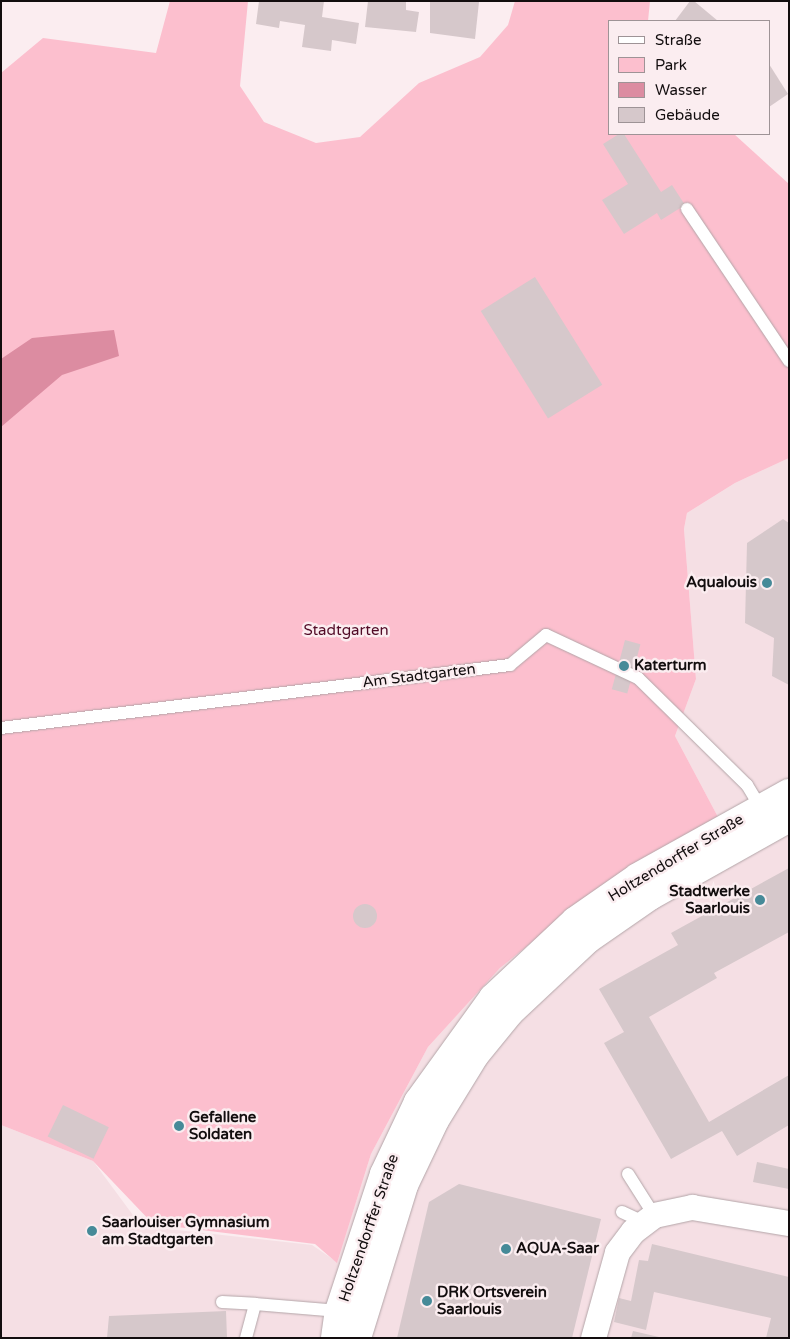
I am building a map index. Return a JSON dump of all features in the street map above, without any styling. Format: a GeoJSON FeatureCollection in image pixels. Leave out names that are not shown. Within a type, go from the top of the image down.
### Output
{"type":"FeatureCollection","features":[{"type":"Feature","properties":{"kind":"street","name":"Holtzendorffer Straße"},"geometry":{"type":"LineString","coordinates":[[335,1338],[339,1311],[384,1174],[418,1102],[493,998],[575,921],[638,877],[789,793]]}},
{"type":"Feature","properties":{"kind":"street","name":"Holtzendorffer Straße"},"geometry":{"type":"LineString","coordinates":[[357,1338],[404,1185],[435,1120],[475,1055],[510,1012],[566,958],[642,902],[789,818]]}},
{"type":"Feature","properties":{"kind":"street"},"geometry":{"type":"LineString","coordinates":[[593,1338],[613,1262],[640,1216],[692,1207],[789,1223]]}},
{"type":"Feature","properties":{"kind":"lane"},"geometry":{"type":"LineString","coordinates":[[687,209],[789,361]]}},
{"type":"Feature","properties":{"kind":"lane","name":"Am Stadtgarten"},"geometry":{"type":"LineString","coordinates":[[1,728],[510,665],[546,635],[638,678],[747,785],[761,808]]}},
{"type":"Feature","properties":{"kind":"lane"},"geometry":{"type":"LineString","coordinates":[[628,1174],[640,1216]]}},
{"type":"Feature","properties":{"kind":"lane"},"geometry":{"type":"LineString","coordinates":[[222,1302],[339,1311]]}},
{"type":"Feature","properties":{"kind":"lane"},"geometry":{"type":"LineString","coordinates":[[246,1338],[255,1304]]}},
{"type":"Feature","properties":{"kind":"shaded area"},"geometry":{"type":"Polygon","coordinates":[[[789,458],[789,1338],[1,1338],[1,1125],[93,1161],[141,1226],[312,1245],[337,1262],[371,1154],[428,1047],[500,968],[583,901],[718,817],[675,736],[696,679],[684,529],[687,513],[735,483],[789,458]]]}},
{"type":"Feature","properties":{"kind":"green space","name":"Stadtgarten"},"geometry":{"type":"Polygon","coordinates":[[[170,1],[248,1],[240,86],[264,122],[316,143],[360,137],[419,83],[480,57],[508,25],[515,1],[650,1],[648,20],[608,20],[608,135],[735,135],[789,184],[789,458],[735,483],[687,513],[684,529],[696,679],[675,736],[718,817],[583,901],[500,968],[428,1047],[371,1154],[337,1263],[315,1244],[153,1224],[93,1161],[1,1125],[1,73],[43,38],[156,53],[170,1]]]}},
{"type":"Feature","properties":{"kind":"water"},"geometry":{"type":"Polygon","coordinates":[[[114,330],[119,356],[62,375],[1,427],[1,359],[32,338],[114,330]]]}},
{"type":"Feature","properties":{"kind":"building"},"geometry":{"type":"Polygon","coordinates":[[[259,1],[324,1],[322,17],[359,23],[356,44],[332,40],[331,51],[302,47],[305,25],[280,21],[279,28],[256,24],[259,1]]]}},
{"type":"Feature","properties":{"kind":"building"},"geometry":{"type":"Polygon","coordinates":[[[368,1],[406,1],[406,10],[419,12],[416,32],[365,27],[368,1]]]}},
{"type":"Feature","properties":{"kind":"building"},"geometry":{"type":"Polygon","coordinates":[[[690,1],[694,1],[717,20],[676,20],[690,1]]]}},
{"type":"Feature","properties":{"kind":"building"},"geometry":{"type":"Polygon","coordinates":[[[430,2],[479,2],[475,39],[430,33],[430,2]]]}},
{"type":"Feature","properties":{"kind":"building"},"geometry":{"type":"Polygon","coordinates":[[[770,66],[788,94],[770,106],[770,66]]]}},
{"type":"Feature","properties":{"kind":"building"},"geometry":{"type":"Polygon","coordinates":[[[617,135],[625,135],[661,192],[672,185],[685,205],[661,220],[657,213],[624,234],[602,200],[628,184],[603,144],[617,135]]]}},
{"type":"Feature","properties":{"kind":"building"},"geometry":{"type":"Polygon","coordinates":[[[535,277],[602,385],[548,419],[481,311],[535,277]]]}},
{"type":"Feature","properties":{"kind":"building","name":"Aqualouis"},"geometry":{"type":"Polygon","coordinates":[[[783,519],[789,523],[789,685],[772,676],[774,638],[745,623],[747,543],[783,519]]]}},
{"type":"Feature","properties":{"kind":"building","name":"Katerturm"},"geometry":{"type":"Polygon","coordinates":[[[625,640],[640,644],[627,693],[612,689],[625,640]]]}},
{"type":"Feature","properties":{"kind":"building"},"geometry":{"type":"Polygon","coordinates":[[[789,868],[789,932],[714,973],[717,978],[649,1017],[709,1122],[789,1075],[789,1125],[737,1156],[722,1131],[671,1159],[604,1043],[624,1032],[599,989],[678,945],[671,933],[789,868]]]}},
{"type":"Feature","properties":{"kind":"building"},"geometry":{"type":"Polygon","coordinates":[[[365,904],[373,908],[377,916],[373,924],[365,928],[357,924],[353,916],[357,908],[365,904]]]}},
{"type":"Feature","properties":{"kind":"building"},"geometry":{"type":"Polygon","coordinates":[[[63,1105],[109,1127],[93,1159],[48,1136],[63,1105]]]}},
{"type":"Feature","properties":{"kind":"building"},"geometry":{"type":"Polygon","coordinates":[[[757,1162],[789,1169],[789,1189],[753,1182],[757,1162]]]}},
{"type":"Feature","properties":{"kind":"building","name":"AQUA-Saar"},"geometry":{"type":"Polygon","coordinates":[[[459,1184],[601,1219],[572,1338],[397,1338],[429,1202],[459,1184]]]}},
{"type":"Feature","properties":{"kind":"building"},"geometry":{"type":"Polygon","coordinates":[[[652,1244],[789,1277],[789,1338],[766,1338],[771,1318],[654,1292],[646,1330],[614,1322],[619,1298],[631,1301],[639,1260],[648,1261],[652,1244]]]}},
{"type":"Feature","properties":{"kind":"building"},"geometry":{"type":"Polygon","coordinates":[[[226,1311],[227,1338],[107,1338],[109,1316],[226,1311]]]}},
{"type":"Feature","properties":{"kind":"building"},"geometry":{"type":"Polygon","coordinates":[[[633,1331],[659,1337],[659,1338],[631,1338],[633,1331]]]}},
{"type":"Feature","properties":{"kind":"place","name":"Aqualouis"},"geometry":{"type":"Point","coordinates":[767,583]}},
{"type":"Feature","properties":{"kind":"place","name":"Katerturm"},"geometry":{"type":"Point","coordinates":[624,666]}},
{"type":"Feature","properties":{"kind":"place","name":"Stadtwerke Saarlouis"},"geometry":{"type":"Point","coordinates":[760,900]}},
{"type":"Feature","properties":{"kind":"place","name":"Gefallene Soldaten"},"geometry":{"type":"Point","coordinates":[179,1126]}},
{"type":"Feature","properties":{"kind":"place","name":"Saarlouiser Gymnasium am Stadtgarten"},"geometry":{"type":"Point","coordinates":[92,1231]}},
{"type":"Feature","properties":{"kind":"place","name":"AQUA-Saar"},"geometry":{"type":"Point","coordinates":[506,1249]}},
{"type":"Feature","properties":{"kind":"place","name":"DRK Ortsverein Saarlouis"},"geometry":{"type":"Point","coordinates":[427,1301]}}]}
